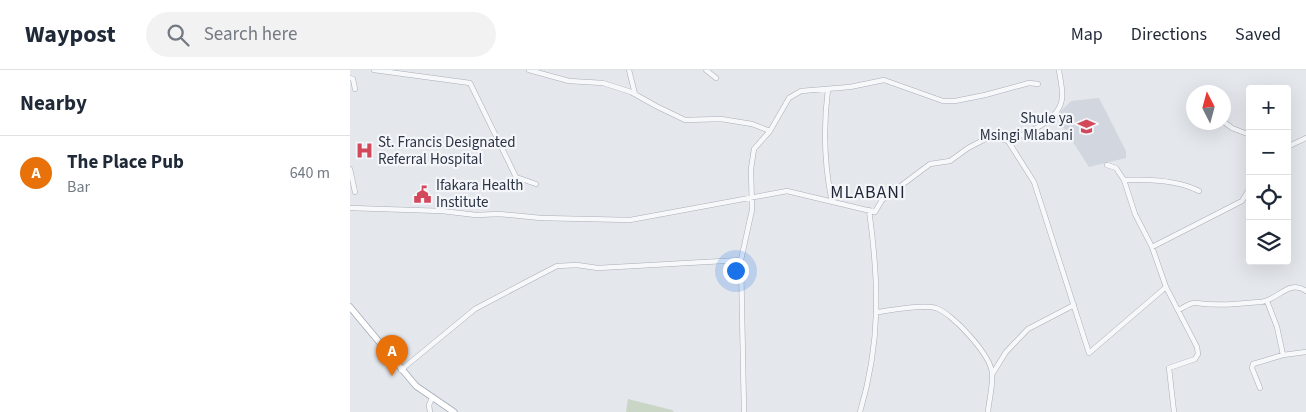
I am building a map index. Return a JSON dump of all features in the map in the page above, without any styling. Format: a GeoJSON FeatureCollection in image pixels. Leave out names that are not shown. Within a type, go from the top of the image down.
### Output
{"type":"FeatureCollection","features":[{"type":"Feature","properties":{"kind":"main road"},"geometry":{"type":"LineString","coordinates":[[350,307],[401,370],[432,398],[454,412]]}},
{"type":"Feature","properties":{"kind":"street"},"geometry":{"type":"LineString","coordinates":[[374,70],[470,83],[516,177],[536,184]]}},
{"type":"Feature","properties":{"kind":"street"},"geometry":{"type":"LineString","coordinates":[[529,70],[569,82],[603,83],[635,94],[685,120],[721,119],[752,124],[770,131]]}},
{"type":"Feature","properties":{"kind":"street"},"geometry":{"type":"LineString","coordinates":[[629,70],[636,89],[635,94]]}},
{"type":"Feature","properties":{"kind":"street"},"geometry":{"type":"LineString","coordinates":[[706,70],[716,78]]}},
{"type":"Feature","properties":{"kind":"street"},"geometry":{"type":"LineString","coordinates":[[1008,141],[1049,120],[1058,111],[1062,98],[1060,70]]}},
{"type":"Feature","properties":{"kind":"street"},"geometry":{"type":"LineString","coordinates":[[350,78],[353,79],[355,89]]}},
{"type":"Feature","properties":{"kind":"street"},"geometry":{"type":"LineString","coordinates":[[744,412],[741,260],[752,210],[754,149],[770,131],[789,98],[801,91],[828,90],[884,80],[943,101],[955,101],[1029,83],[1038,84]]}},
{"type":"Feature","properties":{"kind":"street"},"geometry":{"type":"LineString","coordinates":[[828,90],[824,120],[825,170],[832,202]]}},
{"type":"Feature","properties":{"kind":"street"},"geometry":{"type":"LineString","coordinates":[[1231,127],[1246,133]]}},
{"type":"Feature","properties":{"kind":"street"},"geometry":{"type":"LineString","coordinates":[[350,208],[442,211],[476,215],[499,214],[541,218],[630,220],[787,191],[875,212],[882,200],[930,164],[950,161],[968,148],[991,136],[1008,141],[1034,182],[1089,353],[1166,287]]}},
{"type":"Feature","properties":{"kind":"street"},"geometry":{"type":"LineString","coordinates":[[1291,145],[1306,138]]}},
{"type":"Feature","properties":{"kind":"street"},"geometry":{"type":"LineString","coordinates":[[1107,166],[1116,168],[1124,180],[1135,214],[1152,247],[1166,287],[1197,347],[1198,354],[1195,359],[1169,368],[1174,412]]}},
{"type":"Feature","properties":{"kind":"street"},"geometry":{"type":"LineString","coordinates":[[350,169],[355,192]]}},
{"type":"Feature","properties":{"kind":"street"},"geometry":{"type":"LineString","coordinates":[[1124,180],[1145,179],[1187,185],[1199,191]]}},
{"type":"Feature","properties":{"kind":"street"},"geometry":{"type":"LineString","coordinates":[[1152,247],[1165,238],[1188,230],[1242,201],[1246,194]]}},
{"type":"Feature","properties":{"kind":"street"},"geometry":{"type":"LineString","coordinates":[[860,412],[870,380],[878,312],[877,264],[869,210]]}},
{"type":"Feature","properties":{"kind":"street"},"geometry":{"type":"LineString","coordinates":[[401,370],[474,309],[557,266],[576,264],[598,268],[741,260]]}},
{"type":"Feature","properties":{"kind":"street"},"geometry":{"type":"LineString","coordinates":[[1179,310],[1196,303],[1219,306],[1267,301],[1292,287],[1301,288],[1306,291]]}},
{"type":"Feature","properties":{"kind":"street"},"geometry":{"type":"LineString","coordinates":[[1267,301],[1277,327],[1283,355]]}},
{"type":"Feature","properties":{"kind":"street"},"geometry":{"type":"LineString","coordinates":[[988,412],[993,373],[1006,352],[1028,329],[1074,305]]}},
{"type":"Feature","properties":{"kind":"street"},"geometry":{"type":"LineString","coordinates":[[878,312],[935,308],[951,318],[972,339],[987,360],[993,373]]}},
{"type":"Feature","properties":{"kind":"street"},"geometry":{"type":"LineString","coordinates":[[1260,388],[1252,364],[1283,355],[1306,352]]}},
{"type":"Feature","properties":{"kind":"street"},"geometry":{"type":"LineString","coordinates":[[430,412],[429,405],[432,398]]}},
{"type":"Feature","properties":{"kind":"shaded area"},"geometry":{"type":"Polygon","coordinates":[[[1099,98],[1126,151],[1126,158],[1089,167],[1056,116],[1071,101],[1099,98]]]}},
{"type":"Feature","properties":{"kind":"green space"},"geometry":{"type":"Polygon","coordinates":[[[628,399],[672,410],[674,412],[626,412],[628,399]]]}},
{"type":"Feature","properties":{"kind":"place","name":"Shule ya Msingi Mlabani"},"geometry":{"type":"Point","coordinates":[1087,127]}},
{"type":"Feature","properties":{"kind":"place","name":"St. Francis Designated Referral Hospital"},"geometry":{"type":"Point","coordinates":[364,151]}},
{"type":"Feature","properties":{"kind":"place","name":"Ifakara Health Institute"},"geometry":{"type":"Point","coordinates":[422,194]}},
{"type":"Feature","properties":{"kind":"place","name":"The Place Pub"},"geometry":{"type":"Point","coordinates":[392,376]}},
{"type":"Feature","properties":{"kind":"district","name":"MLABANI"},"geometry":{"type":"Point","coordinates":[868,192]}}]}
